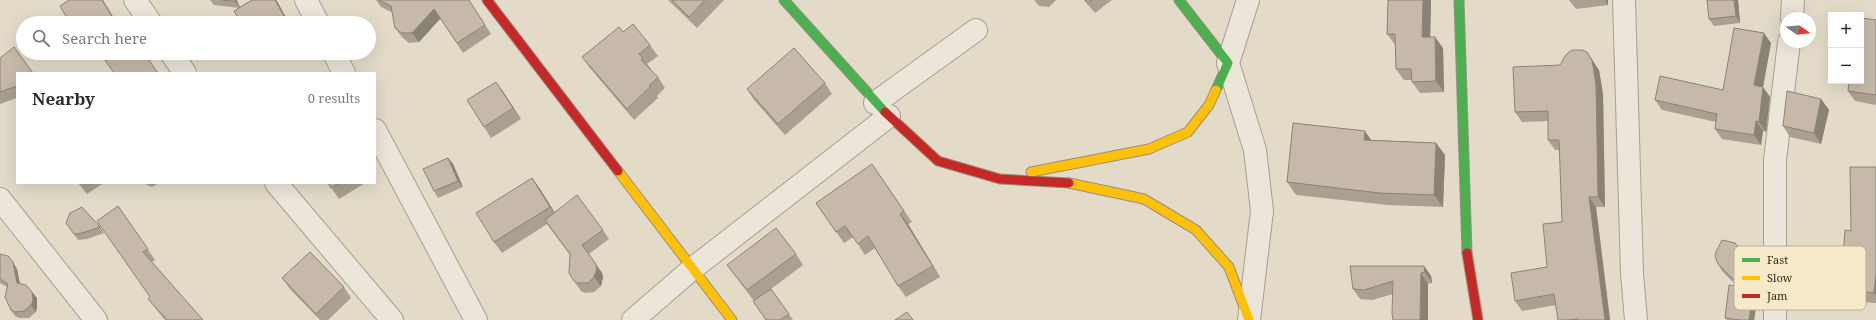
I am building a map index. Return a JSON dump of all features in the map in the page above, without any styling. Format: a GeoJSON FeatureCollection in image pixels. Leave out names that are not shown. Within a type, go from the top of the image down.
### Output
{"type":"FeatureCollection","features":[{"type":"Feature","properties":{"kind":"street"},"geometry":{"type":"LineString","coordinates":[[135,0],[146,16]]}},
{"type":"Feature","properties":{"kind":"street"},"geometry":{"type":"LineString","coordinates":[[306,0],[314,16]]}},
{"type":"Feature","properties":{"kind":"street"},"geometry":{"type":"LineString","coordinates":[[487,0],[732,320]]}},
{"type":"Feature","properties":{"kind":"street"},"geometry":{"type":"LineString","coordinates":[[784,0],[882,110],[938,161],[1000,179],[1062,182],[1144,199],[1196,230],[1229,267],[1249,320]]}},
{"type":"Feature","properties":{"kind":"street"},"geometry":{"type":"LineString","coordinates":[[1179,0],[1228,63],[1255,150],[1262,211],[1249,320]]}},
{"type":"Feature","properties":{"kind":"street"},"geometry":{"type":"LineString","coordinates":[[1000,179],[1149,148],[1188,132],[1209,105],[1228,63],[1248,0]]}},
{"type":"Feature","properties":{"kind":"street"},"geometry":{"type":"LineString","coordinates":[[1459,0],[1467,255],[1478,320]]}},
{"type":"Feature","properties":{"kind":"street"},"geometry":{"type":"LineString","coordinates":[[1624,0],[1632,266],[1636,320]]}},
{"type":"Feature","properties":{"kind":"street"},"geometry":{"type":"LineString","coordinates":[[1792,12],[1793,0]]}},
{"type":"Feature","properties":{"kind":"street"},"geometry":{"type":"LineString","coordinates":[[633,320],[976,30]]}},
{"type":"Feature","properties":{"kind":"street"},"geometry":{"type":"LineString","coordinates":[[1775,246],[1775,160],[1788,48]]}},
{"type":"Feature","properties":{"kind":"street"},"geometry":{"type":"LineString","coordinates":[[176,60],[184,72]]}},
{"type":"Feature","properties":{"kind":"street"},"geometry":{"type":"LineString","coordinates":[[338,60],[344,72]]}},
{"type":"Feature","properties":{"kind":"street"},"geometry":{"type":"LineString","coordinates":[[376,132],[476,320]]}},
{"type":"Feature","properties":{"kind":"street"},"geometry":{"type":"LineString","coordinates":[[277,184],[392,320]]}},
{"type":"Feature","properties":{"kind":"street"},"geometry":{"type":"LineString","coordinates":[[0,199],[96,320]]}},
{"type":"Feature","properties":{"kind":"building"},"geometry":{"type":"Polygon","coordinates":[[[69,0],[102,0],[112,16],[66,16],[60,6],[69,0]]]}},
{"type":"Feature","properties":{"kind":"building"},"geometry":{"type":"Polygon","coordinates":[[[223,0],[235,0],[236,2],[223,0]]]}},
{"type":"Feature","properties":{"kind":"building"},"geometry":{"type":"Polygon","coordinates":[[[252,0],[275,0],[284,16],[237,16],[234,11],[252,0]]]}},
{"type":"Feature","properties":{"kind":"building"},"geometry":{"type":"Polygon","coordinates":[[[379,0],[469,0],[485,25],[457,43],[434,9],[412,33],[402,33],[395,28],[391,6],[379,0]]]}},
{"type":"Feature","properties":{"kind":"building"},"geometry":{"type":"Polygon","coordinates":[[[672,0],[705,0],[689,17],[672,0]]]}},
{"type":"Feature","properties":{"kind":"building"},"geometry":{"type":"Polygon","coordinates":[[[1085,0],[1092,0],[1088,3],[1085,0]]]}},
{"type":"Feature","properties":{"kind":"building"},"geometry":{"type":"Polygon","coordinates":[[[1388,0],[1423,0],[1422,37],[1435,37],[1436,81],[1412,82],[1411,69],[1396,69],[1395,34],[1387,34],[1388,0]]]}},
{"type":"Feature","properties":{"kind":"building"},"geometry":{"type":"Polygon","coordinates":[[[1707,0],[1734,0],[1736,16],[1709,19],[1707,0]]]}},
{"type":"Feature","properties":{"kind":"building"},"geometry":{"type":"Polygon","coordinates":[[[1864,18],[1876,20],[1876,95],[1848,91],[1849,84],[1864,84],[1864,18]]]}},
{"type":"Feature","properties":{"kind":"building"},"geometry":{"type":"Polygon","coordinates":[[[633,24],[650,45],[639,54],[643,58],[641,60],[658,77],[649,86],[650,87],[627,109],[582,57],[619,27],[623,32],[633,24]]]}},
{"type":"Feature","properties":{"kind":"building"},"geometry":{"type":"Polygon","coordinates":[[[1734,28],[1764,33],[1754,85],[1763,87],[1759,122],[1756,121],[1754,135],[1715,129],[1717,114],[1655,100],[1660,76],[1723,90],[1734,28]]]}},
{"type":"Feature","properties":{"kind":"building"},"geometry":{"type":"Polygon","coordinates":[[[14,47],[16,50],[16,60],[24,60],[32,72],[16,72],[16,86],[0,92],[0,58],[14,47]]]}},
{"type":"Feature","properties":{"kind":"building"},"geometry":{"type":"Polygon","coordinates":[[[794,48],[825,83],[778,124],[747,89],[794,48]]]}},
{"type":"Feature","properties":{"kind":"building"},"geometry":{"type":"Polygon","coordinates":[[[1573,50],[1582,50],[1587,52],[1592,60],[1596,84],[1598,197],[1589,197],[1605,320],[1558,320],[1554,294],[1515,301],[1511,273],[1547,267],[1543,224],[1562,222],[1559,140],[1548,140],[1548,111],[1515,112],[1513,67],[1560,65],[1565,56],[1573,50]]]}},
{"type":"Feature","properties":{"kind":"building"},"geometry":{"type":"Polygon","coordinates":[[[105,60],[149,60],[157,72],[113,72],[105,60]]]}},
{"type":"Feature","properties":{"kind":"building"},"geometry":{"type":"Polygon","coordinates":[[[496,82],[513,108],[484,127],[467,100],[496,82]]]}},
{"type":"Feature","properties":{"kind":"building"},"geometry":{"type":"Polygon","coordinates":[[[1787,91],[1821,99],[1814,133],[1783,126],[1787,91]]]}},
{"type":"Feature","properties":{"kind":"building"},"geometry":{"type":"Polygon","coordinates":[[[1293,123],[1365,131],[1364,140],[1436,143],[1434,195],[1379,193],[1287,182],[1293,123]]]}},
{"type":"Feature","properties":{"kind":"building"},"geometry":{"type":"Polygon","coordinates":[[[448,158],[458,181],[434,191],[423,169],[448,158]]]}},
{"type":"Feature","properties":{"kind":"building"},"geometry":{"type":"Polygon","coordinates":[[[872,164],[904,211],[900,214],[933,266],[898,286],[868,236],[858,244],[845,226],[836,232],[816,203],[872,164]]]}},
{"type":"Feature","properties":{"kind":"building"},"geometry":{"type":"Polygon","coordinates":[[[1850,167],[1876,167],[1876,272],[1874,293],[1866,292],[1866,246],[1844,246],[1845,230],[1851,231],[1850,167]]]}},
{"type":"Feature","properties":{"kind":"building"},"geometry":{"type":"Polygon","coordinates":[[[532,178],[550,207],[494,242],[476,213],[532,178]]]}},
{"type":"Feature","properties":{"kind":"building"},"geometry":{"type":"Polygon","coordinates":[[[329,184],[337,184],[331,188],[329,184]]]}},
{"type":"Feature","properties":{"kind":"building"},"geometry":{"type":"Polygon","coordinates":[[[577,195],[603,230],[582,245],[597,268],[594,277],[588,283],[578,283],[574,281],[569,273],[570,254],[545,220],[577,195]]]}},
{"type":"Feature","properties":{"kind":"building"},"geometry":{"type":"Polygon","coordinates":[[[118,206],[148,249],[143,252],[203,320],[167,320],[148,299],[150,297],[97,221],[118,206]]]}},
{"type":"Feature","properties":{"kind":"building"},"geometry":{"type":"Polygon","coordinates":[[[82,207],[100,227],[74,234],[66,223],[70,213],[82,207]]]}},
{"type":"Feature","properties":{"kind":"building"},"geometry":{"type":"Polygon","coordinates":[[[776,228],[796,254],[747,290],[727,265],[776,228]]]}},
{"type":"Feature","properties":{"kind":"building"},"geometry":{"type":"Polygon","coordinates":[[[1722,240],[1735,243],[1738,246],[1734,246],[1734,280],[1718,264],[1715,256],[1722,240]]]}},
{"type":"Feature","properties":{"kind":"building"},"geometry":{"type":"Polygon","coordinates":[[[310,252],[344,287],[316,314],[282,278],[310,252]]]}},
{"type":"Feature","properties":{"kind":"building"},"geometry":{"type":"Polygon","coordinates":[[[0,254],[8,256],[13,262],[17,283],[26,285],[32,292],[33,301],[24,311],[15,312],[11,310],[5,297],[8,284],[0,279],[0,254]]]}},
{"type":"Feature","properties":{"kind":"building"},"geometry":{"type":"Polygon","coordinates":[[[1350,266],[1424,266],[1425,272],[1421,273],[1420,320],[1393,320],[1393,281],[1364,290],[1353,289],[1350,266]]]}},
{"type":"Feature","properties":{"kind":"building"},"geometry":{"type":"Polygon","coordinates":[[[1729,285],[1734,286],[1734,310],[1751,310],[1749,320],[1725,318],[1729,285]]]}},
{"type":"Feature","properties":{"kind":"building"},"geometry":{"type":"Polygon","coordinates":[[[771,289],[789,314],[780,320],[766,320],[753,301],[771,289]]]}},
{"type":"Feature","properties":{"kind":"building"},"geometry":{"type":"Polygon","coordinates":[[[907,312],[913,320],[895,320],[907,312]]]}},
{"type":"Feature","properties":{"kind":"traffic: fast"},"geometry":{"type":"LineString","coordinates":[[784,0],[885,112]]}},
{"type":"Feature","properties":{"kind":"traffic: fast"},"geometry":{"type":"LineString","coordinates":[[1179,0],[1228,63],[1216,90]]}},
{"type":"Feature","properties":{"kind":"traffic: fast"},"geometry":{"type":"LineString","coordinates":[[1459,0],[1467,253]]}},
{"type":"Feature","properties":{"kind":"traffic: slow"},"geometry":{"type":"LineString","coordinates":[[1031,172],[1149,149],[1188,132],[1209,105],[1216,90]]}},
{"type":"Feature","properties":{"kind":"traffic: slow"},"geometry":{"type":"LineString","coordinates":[[618,171],[732,320]]}},
{"type":"Feature","properties":{"kind":"traffic: slow"},"geometry":{"type":"LineString","coordinates":[[1069,183],[1144,199],[1196,230],[1229,267],[1249,320]]}},
{"type":"Feature","properties":{"kind":"traffic: jam"},"geometry":{"type":"LineString","coordinates":[[487,0],[618,171]]}},
{"type":"Feature","properties":{"kind":"traffic: jam"},"geometry":{"type":"LineString","coordinates":[[885,112],[938,161],[1000,179],[1069,183]]}},
{"type":"Feature","properties":{"kind":"traffic: jam"},"geometry":{"type":"LineString","coordinates":[[1467,253],[1478,320]]}}]}
